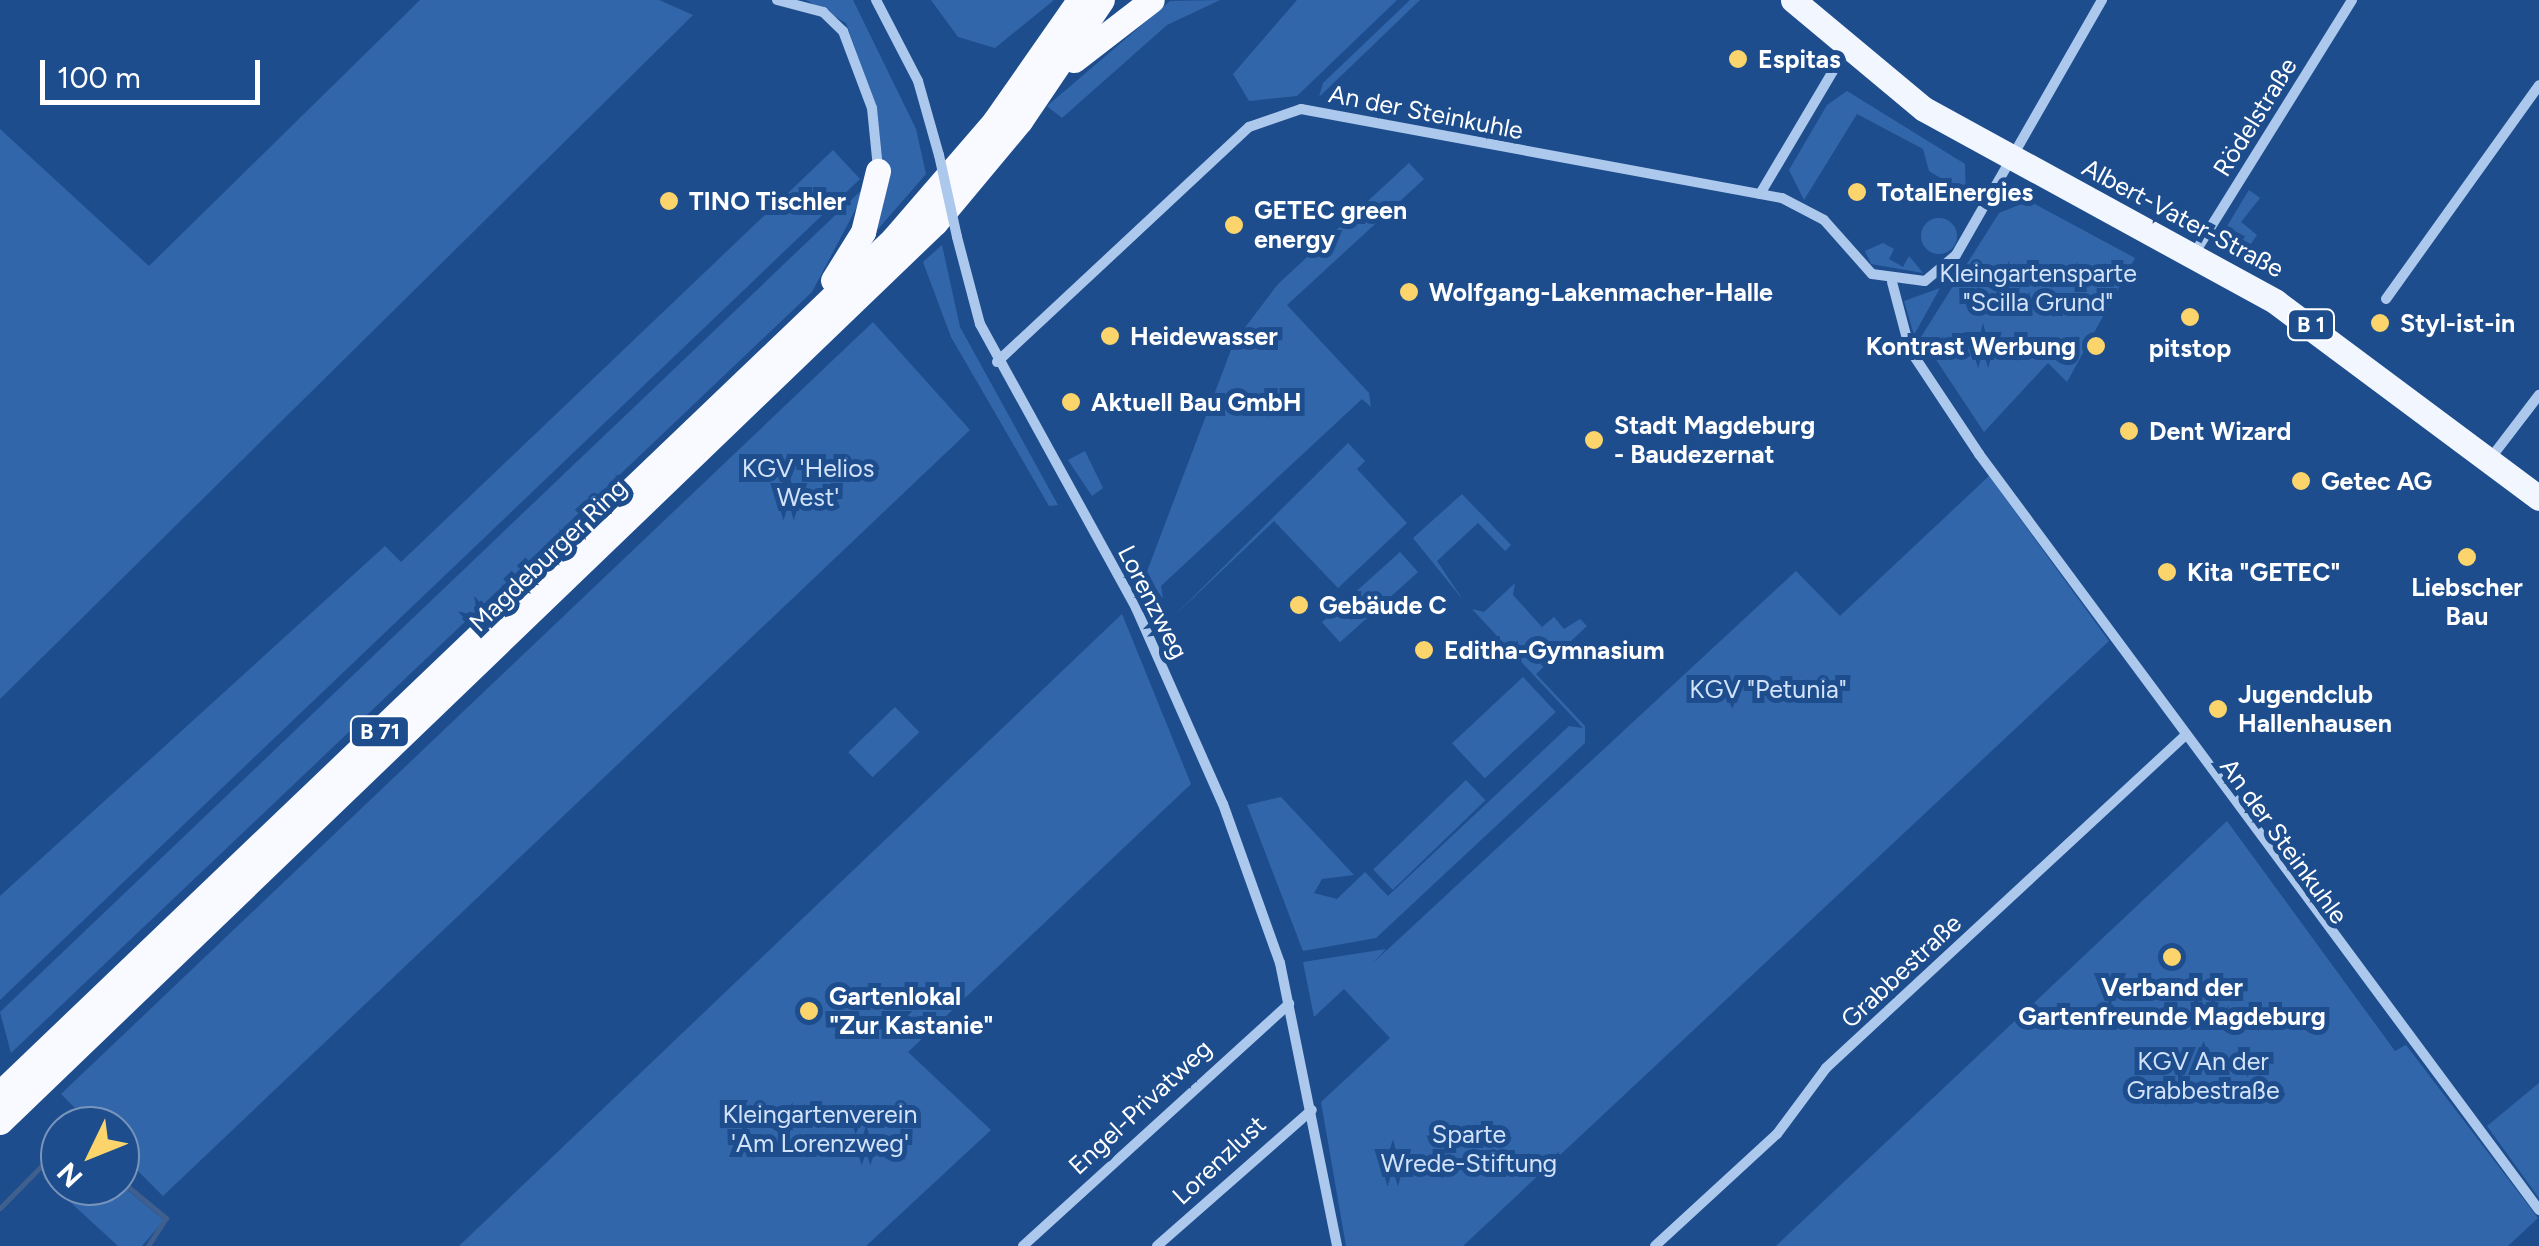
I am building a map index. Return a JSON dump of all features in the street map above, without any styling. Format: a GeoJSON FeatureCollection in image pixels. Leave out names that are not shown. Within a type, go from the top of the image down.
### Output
{"type":"FeatureCollection","features":[{"type":"Feature","properties":{"kind":"highway","name":"Magdeburger Ring"},"geometry":{"type":"LineString","coordinates":[[2,1116],[939,190],[1079,0]]}},
{"type":"Feature","properties":{"kind":"highway","name":"Magdeburger Ring"},"geometry":{"type":"LineString","coordinates":[[2,1116],[864,294],[1045,88],[1102,0]]}},
{"type":"Feature","properties":{"kind":"highway"},"geometry":{"type":"LineString","coordinates":[[1045,88],[1152,0]]}},
{"type":"Feature","properties":{"kind":"highway"},"geometry":{"type":"LineString","coordinates":[[758,370],[763,350],[850,257],[878,171]]}},
{"type":"Feature","properties":{"kind":"main road","name":"Albert-Vater-Straße"},"geometry":{"type":"LineString","coordinates":[[1793,0],[1845,51],[2010,160],[2194,256],[2337,343],[2539,498]]}},
{"type":"Feature","properties":{"kind":"street"},"geometry":{"type":"LineString","coordinates":[[777,0],[836,21],[872,108],[878,171]]}},
{"type":"Feature","properties":{"kind":"street","name":"Lorenzweg"},"geometry":{"type":"LineString","coordinates":[[876,0],[920,88],[957,237],[997,362],[1192,725],[1289,1004],[1337,1246]]}},
{"type":"Feature","properties":{"kind":"street"},"geometry":{"type":"LineString","coordinates":[[1892,282],[1925,282],[1946,268],[2102,0]]}},
{"type":"Feature","properties":{"kind":"street","name":"Rödelstraße"},"geometry":{"type":"LineString","coordinates":[[2194,256],[2352,0]]}},
{"type":"Feature","properties":{"kind":"street"},"geometry":{"type":"LineString","coordinates":[[1760,194],[1845,51]]}},
{"type":"Feature","properties":{"kind":"street"},"geometry":{"type":"LineString","coordinates":[[2386,299],[2539,85]]}},
{"type":"Feature","properties":{"kind":"street","name":"An der Steinkuhle"},"geometry":{"type":"LineString","coordinates":[[997,362],[1249,127],[1283,111],[1760,194],[1817,214],[1864,268],[1892,282],[1910,350],[2185,735],[2539,1210]]}},
{"type":"Feature","properties":{"kind":"street"},"geometry":{"type":"LineString","coordinates":[[2490,459],[2539,394]]}},
{"type":"Feature","properties":{"kind":"street","name":"Grabbestraße"},"geometry":{"type":"LineString","coordinates":[[1655,1246],[1777,1134],[1826,1068],[2185,735]]}},
{"type":"Feature","properties":{"kind":"street","name":"Engel-Privatweg"},"geometry":{"type":"LineString","coordinates":[[1022,1246],[1289,1004]]}},
{"type":"Feature","properties":{"kind":"street","name":"Lorenzlust"},"geometry":{"type":"LineString","coordinates":[[1157,1246],[1312,1110]]}},
{"type":"Feature","properties":{"kind":"green space"},"geometry":{"type":"Polygon","coordinates":[[[420,0],[659,0],[693,15],[0,699],[0,129],[149,266],[420,0]]]}},
{"type":"Feature","properties":{"kind":"green space"},"geometry":{"type":"Polygon","coordinates":[[[806,0],[853,0],[916,129],[926,174],[865,244],[884,175],[877,109],[846,23],[806,0]]]}},
{"type":"Feature","properties":{"kind":"green space"},"geometry":{"type":"Polygon","coordinates":[[[931,0],[1054,0],[995,48],[958,37],[931,0]]]}},
{"type":"Feature","properties":{"kind":"green space"},"geometry":{"type":"Polygon","coordinates":[[[1220,0],[1167,25],[1062,118],[1047,106],[1170,1],[1220,0]]]}},
{"type":"Feature","properties":{"kind":"green space"},"geometry":{"type":"Polygon","coordinates":[[[1297,0],[1397,0],[1297,96],[1249,101],[1233,74],[1297,0]]]}},
{"type":"Feature","properties":{"kind":"green space"},"geometry":{"type":"Polygon","coordinates":[[[1410,0],[1420,0],[1319,97],[1323,83],[1410,0]]]}},
{"type":"Feature","properties":{"kind":"green space"},"geometry":{"type":"Polygon","coordinates":[[[1847,91],[1965,164],[1966,204],[1958,200],[1962,191],[1929,171],[1923,149],[1857,114],[1804,200],[1789,170],[1827,105],[1847,91]]]}},
{"type":"Feature","properties":{"kind":"green space"},"geometry":{"type":"Polygon","coordinates":[[[833,150],[860,179],[0,1000],[0,896],[385,546],[401,562],[833,150]]]}},
{"type":"Feature","properties":{"kind":"green space"},"geometry":{"type":"Polygon","coordinates":[[[1409,163],[1424,179],[1287,305],[1369,393],[1371,407],[1362,399],[1161,586],[1163,599],[1146,574],[1234,342],[1278,284],[1409,163]]]}},
{"type":"Feature","properties":{"kind":"green space"},"geometry":{"type":"Polygon","coordinates":[[[870,182],[812,292],[11,1053],[0,1012],[870,182]]]}},
{"type":"Feature","properties":{"kind":"green space"},"geometry":{"type":"Polygon","coordinates":[[[2249,190],[2260,198],[2241,222],[2257,235],[2246,251],[2221,236],[2249,190]]]}},
{"type":"Feature","properties":{"kind":"green space","name":"Kleingartensparte \"Scilla Grund\""},"geometry":{"type":"Polygon","coordinates":[[[2029,201],[2135,258],[2067,382],[2048,363],[1984,432],[1921,337],[1999,213],[2029,201]]]}},
{"type":"Feature","properties":{"kind":"green space"},"geometry":{"type":"Polygon","coordinates":[[[1939,218],[1952,223],[1957,236],[1952,249],[1939,254],[1926,249],[1921,236],[1926,223],[1939,218]]]}},
{"type":"Feature","properties":{"kind":"green space"},"geometry":{"type":"Polygon","coordinates":[[[1883,243],[1894,249],[1889,259],[1903,267],[1909,256],[1923,273],[1871,264],[1865,251],[1883,243]]]}},
{"type":"Feature","properties":{"kind":"green space"},"geometry":{"type":"Polygon","coordinates":[[[942,245],[960,327],[1058,505],[1049,506],[951,337],[923,262],[942,245]]]}},
{"type":"Feature","properties":{"kind":"green space"},"geometry":{"type":"Polygon","coordinates":[[[1940,288],[1914,335],[1904,301],[1940,288]]]}},
{"type":"Feature","properties":{"kind":"green space","name":"KGV 'Helios West'"},"geometry":{"type":"Polygon","coordinates":[[[873,322],[970,430],[163,1196],[140,1173],[140,1106],[73,1106],[61,1094],[873,322]]]}},
{"type":"Feature","properties":{"kind":"green space"},"geometry":{"type":"Polygon","coordinates":[[[1348,443],[1365,461],[1357,469],[1407,523],[1338,588],[1274,521],[1172,618],[1348,443]]]}},
{"type":"Feature","properties":{"kind":"green space"},"geometry":{"type":"Polygon","coordinates":[[[1085,451],[1103,488],[1092,496],[1068,460],[1085,451]]]}},
{"type":"Feature","properties":{"kind":"green space"},"geometry":{"type":"Polygon","coordinates":[[[1989,476],[2109,641],[1463,1246],[1346,1246],[1321,1102],[1390,1038],[1344,989],[1314,1017],[1303,962],[1386,949],[1373,963],[1796,571],[1840,616],[1989,476]]]}},
{"type":"Feature","properties":{"kind":"green space"},"geometry":{"type":"Polygon","coordinates":[[[1462,494],[1511,545],[1505,551],[1478,523],[1437,561],[1463,600],[1413,538],[1462,494]]]}},
{"type":"Feature","properties":{"kind":"green space"},"geometry":{"type":"Polygon","coordinates":[[[1400,552],[1418,572],[1340,642],[1322,622],[1400,552]]]}},
{"type":"Feature","properties":{"kind":"green space"},"geometry":{"type":"Polygon","coordinates":[[[1515,583],[1513,595],[1542,627],[1554,617],[1564,629],[1580,619],[1587,626],[1536,674],[1585,726],[1585,743],[1376,938],[1303,951],[1247,805],[1281,797],[1354,875],[1322,879],[1314,893],[1337,899],[1365,872],[1388,896],[1569,726],[1583,728],[1472,609],[1484,612],[1515,583]]]}},
{"type":"Feature","properties":{"kind":"green space","name":"Kleingartenverein 'Am Lorenzweg'"},"geometry":{"type":"Polygon","coordinates":[[[1122,614],[1191,784],[908,1052],[991,1130],[866,1246],[459,1246],[1122,614]]]}},
{"type":"Feature","properties":{"kind":"green space"},"geometry":{"type":"Polygon","coordinates":[[[1523,677],[1556,712],[1485,778],[1452,743],[1523,677]]]}},
{"type":"Feature","properties":{"kind":"green space"},"geometry":{"type":"Polygon","coordinates":[[[895,707],[919,732],[873,777],[848,752],[895,707]]]}},
{"type":"Feature","properties":{"kind":"green space"},"geometry":{"type":"Polygon","coordinates":[[[1466,780],[1485,800],[1393,890],[1373,870],[1466,780]]]}},
{"type":"Feature","properties":{"kind":"green space","name":"KGV An der Grabbestraße"},"geometry":{"type":"Polygon","coordinates":[[[2227,821],[2395,1051],[2406,1045],[2538,1218],[2508,1246],[1776,1246],[2227,821]]]}},
{"type":"Feature","properties":{"kind":"green space"},"geometry":{"type":"Polygon","coordinates":[[[2539,1083],[2539,1198],[2487,1126],[2539,1083]]]}},
{"type":"Feature","properties":{"kind":"green space"},"geometry":{"type":"Polygon","coordinates":[[[140,1200],[164,1220],[142,1246],[118,1246],[74,1206],[140,1206],[140,1200]]]}},
{"type":"Feature","properties":{"kind":"waterway"},"geometry":{"type":"LineString","coordinates":[[0,1208],[40,1167]]}},
{"type":"Feature","properties":{"kind":"waterway"},"geometry":{"type":"LineString","coordinates":[[140,1197],[166,1218],[148,1246]]}},
{"type":"Feature","properties":{"kind":"place","name":"Espitas"},"geometry":{"type":"Point","coordinates":[1738,59]}},
{"type":"Feature","properties":{"kind":"place","name":"TotalEnergies"},"geometry":{"type":"Point","coordinates":[1857,192]}},
{"type":"Feature","properties":{"kind":"place","name":"TINO Tischler"},"geometry":{"type":"Point","coordinates":[669,201]}},
{"type":"Feature","properties":{"kind":"place","name":"GETEC green energy"},"geometry":{"type":"Point","coordinates":[1234,225]}},
{"type":"Feature","properties":{"kind":"place","name":"Wolfgang-Lakenmacher-Halle"},"geometry":{"type":"Point","coordinates":[1409,292]}},
{"type":"Feature","properties":{"kind":"place","name":"pitstop"},"geometry":{"type":"Point","coordinates":[2190,317]}},
{"type":"Feature","properties":{"kind":"place","name":"Styl-ist-in"},"geometry":{"type":"Point","coordinates":[2380,323]}},
{"type":"Feature","properties":{"kind":"place","name":"Heidewasser"},"geometry":{"type":"Point","coordinates":[1110,336]}},
{"type":"Feature","properties":{"kind":"place","name":"Kontrast Werbung"},"geometry":{"type":"Point","coordinates":[2096,346]}},
{"type":"Feature","properties":{"kind":"place","name":"Aktuell Bau GmbH"},"geometry":{"type":"Point","coordinates":[1071,402]}},
{"type":"Feature","properties":{"kind":"place","name":"Dent Wizard"},"geometry":{"type":"Point","coordinates":[2129,431]}},
{"type":"Feature","properties":{"kind":"place","name":"Stadt Magdeburg - Baudezernat"},"geometry":{"type":"Point","coordinates":[1594,440]}},
{"type":"Feature","properties":{"kind":"place","name":"Getec AG"},"geometry":{"type":"Point","coordinates":[2301,481]}},
{"type":"Feature","properties":{"kind":"place","name":"Liebscher Bau"},"geometry":{"type":"Point","coordinates":[2467,557]}},
{"type":"Feature","properties":{"kind":"place","name":"Kita \"GETEC\""},"geometry":{"type":"Point","coordinates":[2167,572]}},
{"type":"Feature","properties":{"kind":"place","name":"Gebäude C"},"geometry":{"type":"Point","coordinates":[1299,605]}},
{"type":"Feature","properties":{"kind":"place","name":"Editha-Gymnasium"},"geometry":{"type":"Point","coordinates":[1424,650]}},
{"type":"Feature","properties":{"kind":"place","name":"Jugendclub Hallenhausen"},"geometry":{"type":"Point","coordinates":[2218,709]}},
{"type":"Feature","properties":{"kind":"place","name":"Verband der Gartenfreunde Magdeburg"},"geometry":{"type":"Point","coordinates":[2172,957]}},
{"type":"Feature","properties":{"kind":"place","name":"Gartenlokal \"Zur Kastanie\""},"geometry":{"type":"Point","coordinates":[809,1011]}},
{"type":"Feature","properties":{"kind":"park label","name":"KGV \"Petunia\""},"geometry":{"type":"Point","coordinates":[1768,689]}},
{"type":"Feature","properties":{"kind":"park label","name":"Sparte Wrede-Stiftung"},"geometry":{"type":"Point","coordinates":[1469,1150]}}]}
